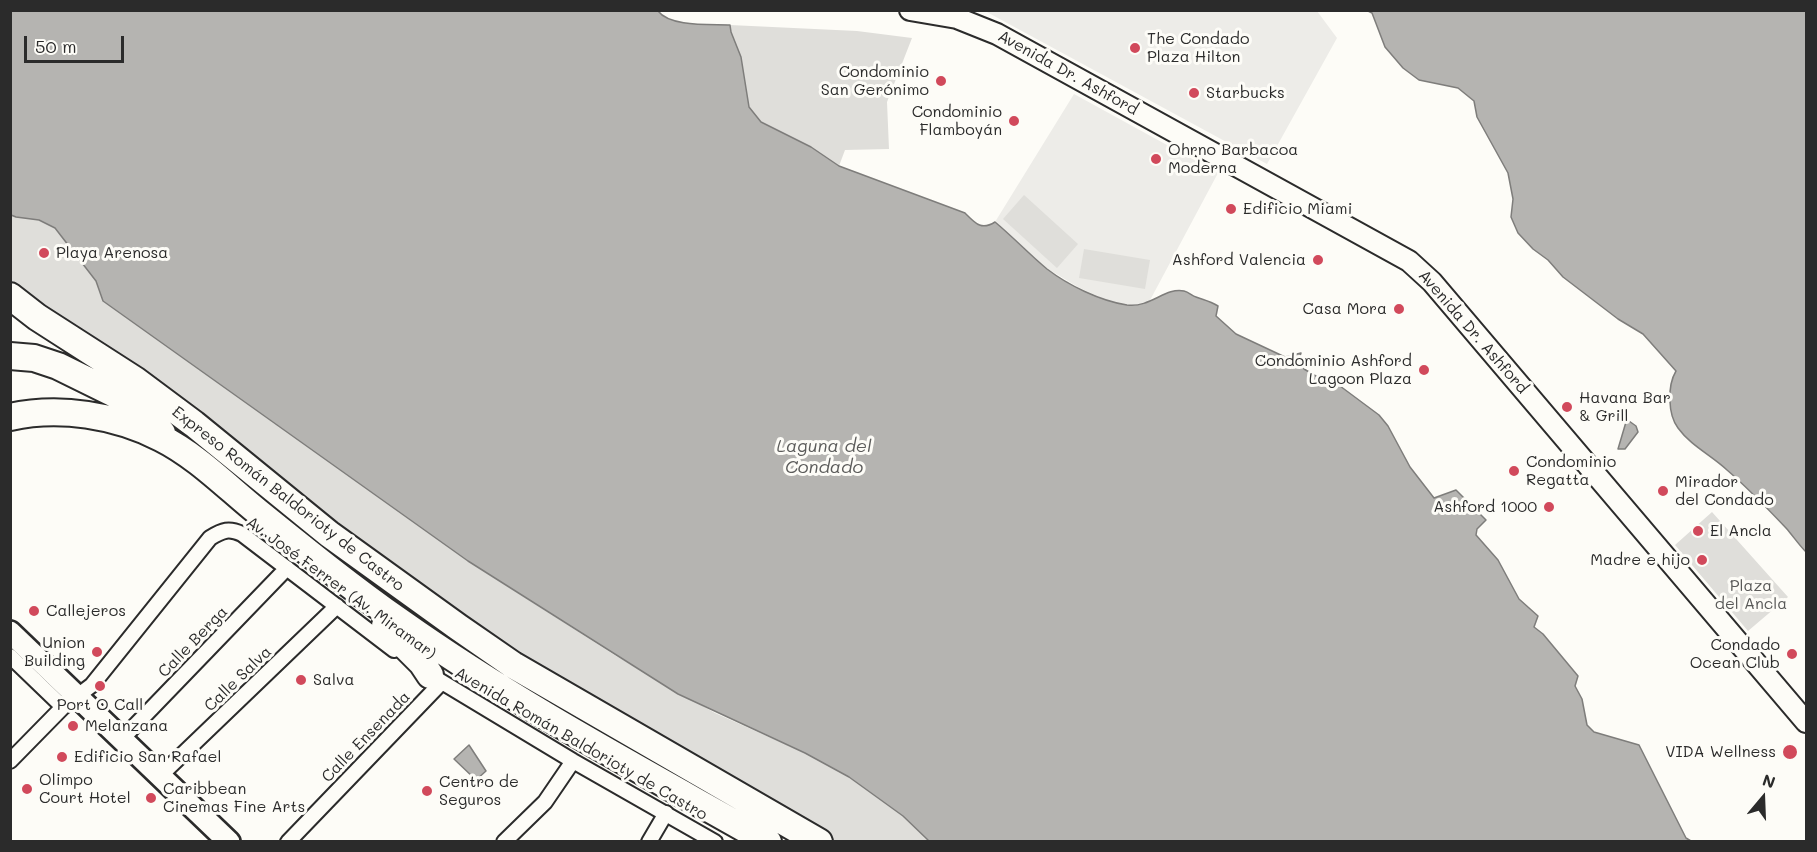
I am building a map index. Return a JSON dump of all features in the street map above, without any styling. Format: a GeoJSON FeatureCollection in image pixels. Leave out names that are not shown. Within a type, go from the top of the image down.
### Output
{"type":"FeatureCollection","features":[{"type":"Feature","properties":{"kind":"highway","name":"Expreso Román Baldorioty de Castro"},"geometry":{"type":"LineString","coordinates":[[10,296],[37,317],[135,380],[194,424],[328,534],[408,593],[513,665],[819,842]]}},
{"type":"Feature","properties":{"kind":"highway"},"geometry":{"type":"LineString","coordinates":[[10,356],[34,358],[58,366],[123,398],[153,423],[170,443]]}},
{"type":"Feature","properties":{"kind":"highway","name":"Expreso Román Baldorioty de Castro"},"geometry":{"type":"LineString","coordinates":[[10,417],[28,413],[69,412],[99,417],[146,431],[170,443],[341,577],[465,667],[520,701],[768,842]]}},
{"type":"Feature","properties":{"kind":"highway"},"geometry":{"type":"LineString","coordinates":[[341,577],[358,599],[436,678]]}},
{"type":"Feature","properties":{"kind":"main road"},"geometry":{"type":"LineString","coordinates":[[10,632],[70,701],[123,738],[229,842]]}},
{"type":"Feature","properties":{"kind":"street","name":"Avenida Dr. Ashford"},"geometry":{"type":"LineString","coordinates":[[910,10],[957,18],[982,27],[1409,261],[1432,282],[1806,722]]}},
{"type":"Feature","properties":{"kind":"street","name":"Av. José Ferrer (Av. Miramar)"},"geometry":{"type":"LineString","coordinates":[[10,761],[70,701],[92,685],[210,538],[232,529],[242,534],[436,678]]}},
{"type":"Feature","properties":{"kind":"street","name":"Calle Berga"},"geometry":{"type":"LineString","coordinates":[[123,738],[287,568]]}},
{"type":"Feature","properties":{"kind":"street","name":"Calle Salva"},"geometry":{"type":"LineString","coordinates":[[161,775],[337,606]]}},
{"type":"Feature","properties":{"kind":"street"},"geometry":{"type":"LineString","coordinates":[[10,656],[70,701]]}},
{"type":"Feature","properties":{"kind":"street","name":"Avenida Román Baldorioty de Castro"},"geometry":{"type":"LineString","coordinates":[[436,678],[573,761],[715,842]]}},
{"type":"Feature","properties":{"kind":"street","name":"Calle Ensenada"},"geometry":{"type":"LineString","coordinates":[[288,842],[436,678]]}},
{"type":"Feature","properties":{"kind":"street"},"geometry":{"type":"LineString","coordinates":[[504,842],[545,802],[573,761]]}},
{"type":"Feature","properties":{"kind":"street"},"geometry":{"type":"LineString","coordinates":[[649,842],[666,813]]}},
{"type":"Feature","properties":{"kind":"shaded area"},"geometry":{"type":"Polygon","coordinates":[[[985,11],[1317,11],[1337,38],[1267,164],[985,11]]]}},
{"type":"Feature","properties":{"kind":"shaded area"},"geometry":{"type":"Polygon","coordinates":[[[1074,94],[1218,173],[1148,304],[1130,305],[1110,302],[1078,287],[1048,269],[995,222],[1074,94]]]}},
{"type":"Feature","properties":{"kind":"green space"},"geometry":{"type":"Polygon","coordinates":[[[730,25],[857,31],[912,38],[887,102],[889,149],[845,150],[839,166],[811,147],[761,122],[749,107],[741,58],[730,25]]]}},
{"type":"Feature","properties":{"kind":"green space"},"geometry":{"type":"Polygon","coordinates":[[[1024,195],[1078,244],[1057,268],[1003,219],[1024,195]]]}},
{"type":"Feature","properties":{"kind":"green space"},"geometry":{"type":"Polygon","coordinates":[[[10,215],[39,220],[55,228],[96,281],[103,301],[468,561],[616,656],[715,713],[805,753],[849,777],[903,816],[929,841],[835,841],[483,635],[11,285],[10,215]]]}},
{"type":"Feature","properties":{"kind":"green space"},"geometry":{"type":"Polygon","coordinates":[[[1084,249],[1150,260],[1145,289],[1079,278],[1084,249]]]}},
{"type":"Feature","properties":{"kind":"green space","name":"Plaza del Ancla"},"geometry":{"type":"Polygon","coordinates":[[[1712,512],[1788,597],[1748,631],[1675,545],[1712,512]]]}},
{"type":"Feature","properties":{"kind":"water","name":"Laguna del Condado"},"geometry":{"type":"Polygon","coordinates":[[[11,11],[658,11],[672,20],[681,22],[730,25],[741,57],[749,107],[761,122],[811,147],[839,166],[965,213],[978,225],[986,226],[995,222],[1047,269],[1095,296],[1117,303],[1136,305],[1177,291],[1186,292],[1212,303],[1218,306],[1216,316],[1236,334],[1285,357],[1301,353],[1299,359],[1304,369],[1326,382],[1336,383],[1379,415],[1388,426],[1410,467],[1434,498],[1456,490],[1486,520],[1477,529],[1476,535],[1498,560],[1519,599],[1538,616],[1534,627],[1543,634],[1578,676],[1575,686],[1582,699],[1587,725],[1594,732],[1639,745],[1686,838],[1691,841],[929,841],[903,816],[849,777],[805,753],[678,694],[468,561],[103,301],[96,281],[55,228],[39,220],[11,215],[11,11]]]}},
{"type":"Feature","properties":{"kind":"water"},"geometry":{"type":"Polygon","coordinates":[[[1368,11],[1806,11],[1806,552],[1750,491],[1678,428],[1672,416],[1670,400],[1671,384],[1676,371],[1643,334],[1618,319],[1563,277],[1518,233],[1511,217],[1513,199],[1508,173],[1477,117],[1474,101],[1458,88],[1419,80],[1403,68],[1385,47],[1372,13],[1368,11]]]}},
{"type":"Feature","properties":{"kind":"water"},"geometry":{"type":"Polygon","coordinates":[[[1629,421],[1636,426],[1638,432],[1625,449],[1618,449],[1626,422],[1629,421]]]}},
{"type":"Feature","properties":{"kind":"water"},"geometry":{"type":"Polygon","coordinates":[[[469,745],[486,771],[476,780],[454,759],[469,745]]]}},
{"type":"Feature","properties":{"kind":"place","name":"The Condado Plaza Hilton"},"geometry":{"type":"Point","coordinates":[1135,48]}},
{"type":"Feature","properties":{"kind":"place","name":"Condominio San Gerónimo"},"geometry":{"type":"Point","coordinates":[941,81]}},
{"type":"Feature","properties":{"kind":"place","name":"Starbucks"},"geometry":{"type":"Point","coordinates":[1194,93]}},
{"type":"Feature","properties":{"kind":"place","name":"Condominio Flamboyán"},"geometry":{"type":"Point","coordinates":[1014,121]}},
{"type":"Feature","properties":{"kind":"place","name":"Ohrno Barbacoa Moderna"},"geometry":{"type":"Point","coordinates":[1156,159]}},
{"type":"Feature","properties":{"kind":"place","name":"Edificio Miami"},"geometry":{"type":"Point","coordinates":[1231,209]}},
{"type":"Feature","properties":{"kind":"place","name":"Playa Arenosa"},"geometry":{"type":"Point","coordinates":[44,253]}},
{"type":"Feature","properties":{"kind":"place","name":"Ashford Valencia"},"geometry":{"type":"Point","coordinates":[1318,260]}},
{"type":"Feature","properties":{"kind":"place","name":"Casa Mora"},"geometry":{"type":"Point","coordinates":[1399,309]}},
{"type":"Feature","properties":{"kind":"place","name":"Condominio Ashford Lagoon Plaza"},"geometry":{"type":"Point","coordinates":[1424,370]}},
{"type":"Feature","properties":{"kind":"place","name":"Havana Bar & Grill"},"geometry":{"type":"Point","coordinates":[1567,407]}},
{"type":"Feature","properties":{"kind":"place","name":"Condominio Regatta"},"geometry":{"type":"Point","coordinates":[1514,471]}},
{"type":"Feature","properties":{"kind":"place","name":"Mirador del Condado"},"geometry":{"type":"Point","coordinates":[1663,491]}},
{"type":"Feature","properties":{"kind":"place","name":"Ashford 1000"},"geometry":{"type":"Point","coordinates":[1549,507]}},
{"type":"Feature","properties":{"kind":"place","name":"El Ancla"},"geometry":{"type":"Point","coordinates":[1698,531]}},
{"type":"Feature","properties":{"kind":"place","name":"Madre e hijo"},"geometry":{"type":"Point","coordinates":[1702,560]}},
{"type":"Feature","properties":{"kind":"place","name":"Callejeros"},"geometry":{"type":"Point","coordinates":[34,611]}},
{"type":"Feature","properties":{"kind":"place","name":"Union Building"},"geometry":{"type":"Point","coordinates":[97,652]}},
{"type":"Feature","properties":{"kind":"place","name":"Condado Ocean Club"},"geometry":{"type":"Point","coordinates":[1792,654]}},
{"type":"Feature","properties":{"kind":"place","name":"Salva"},"geometry":{"type":"Point","coordinates":[301,680]}},
{"type":"Feature","properties":{"kind":"place","name":"Port O Call"},"geometry":{"type":"Point","coordinates":[100,686]}},
{"type":"Feature","properties":{"kind":"place","name":"Melanzana"},"geometry":{"type":"Point","coordinates":[73,726]}},
{"type":"Feature","properties":{"kind":"place","name":"VIDA Wellness"},"geometry":{"type":"Point","coordinates":[1790,752]}},
{"type":"Feature","properties":{"kind":"place","name":"Edificio San Rafael"},"geometry":{"type":"Point","coordinates":[62,757]}},
{"type":"Feature","properties":{"kind":"place","name":"Olimpo Court Hotel"},"geometry":{"type":"Point","coordinates":[27,789]}},
{"type":"Feature","properties":{"kind":"place","name":"Centro de Seguros"},"geometry":{"type":"Point","coordinates":[427,791]}},
{"type":"Feature","properties":{"kind":"place","name":"Caribbean Cinemas Fine Arts"},"geometry":{"type":"Point","coordinates":[151,798]}}]}
